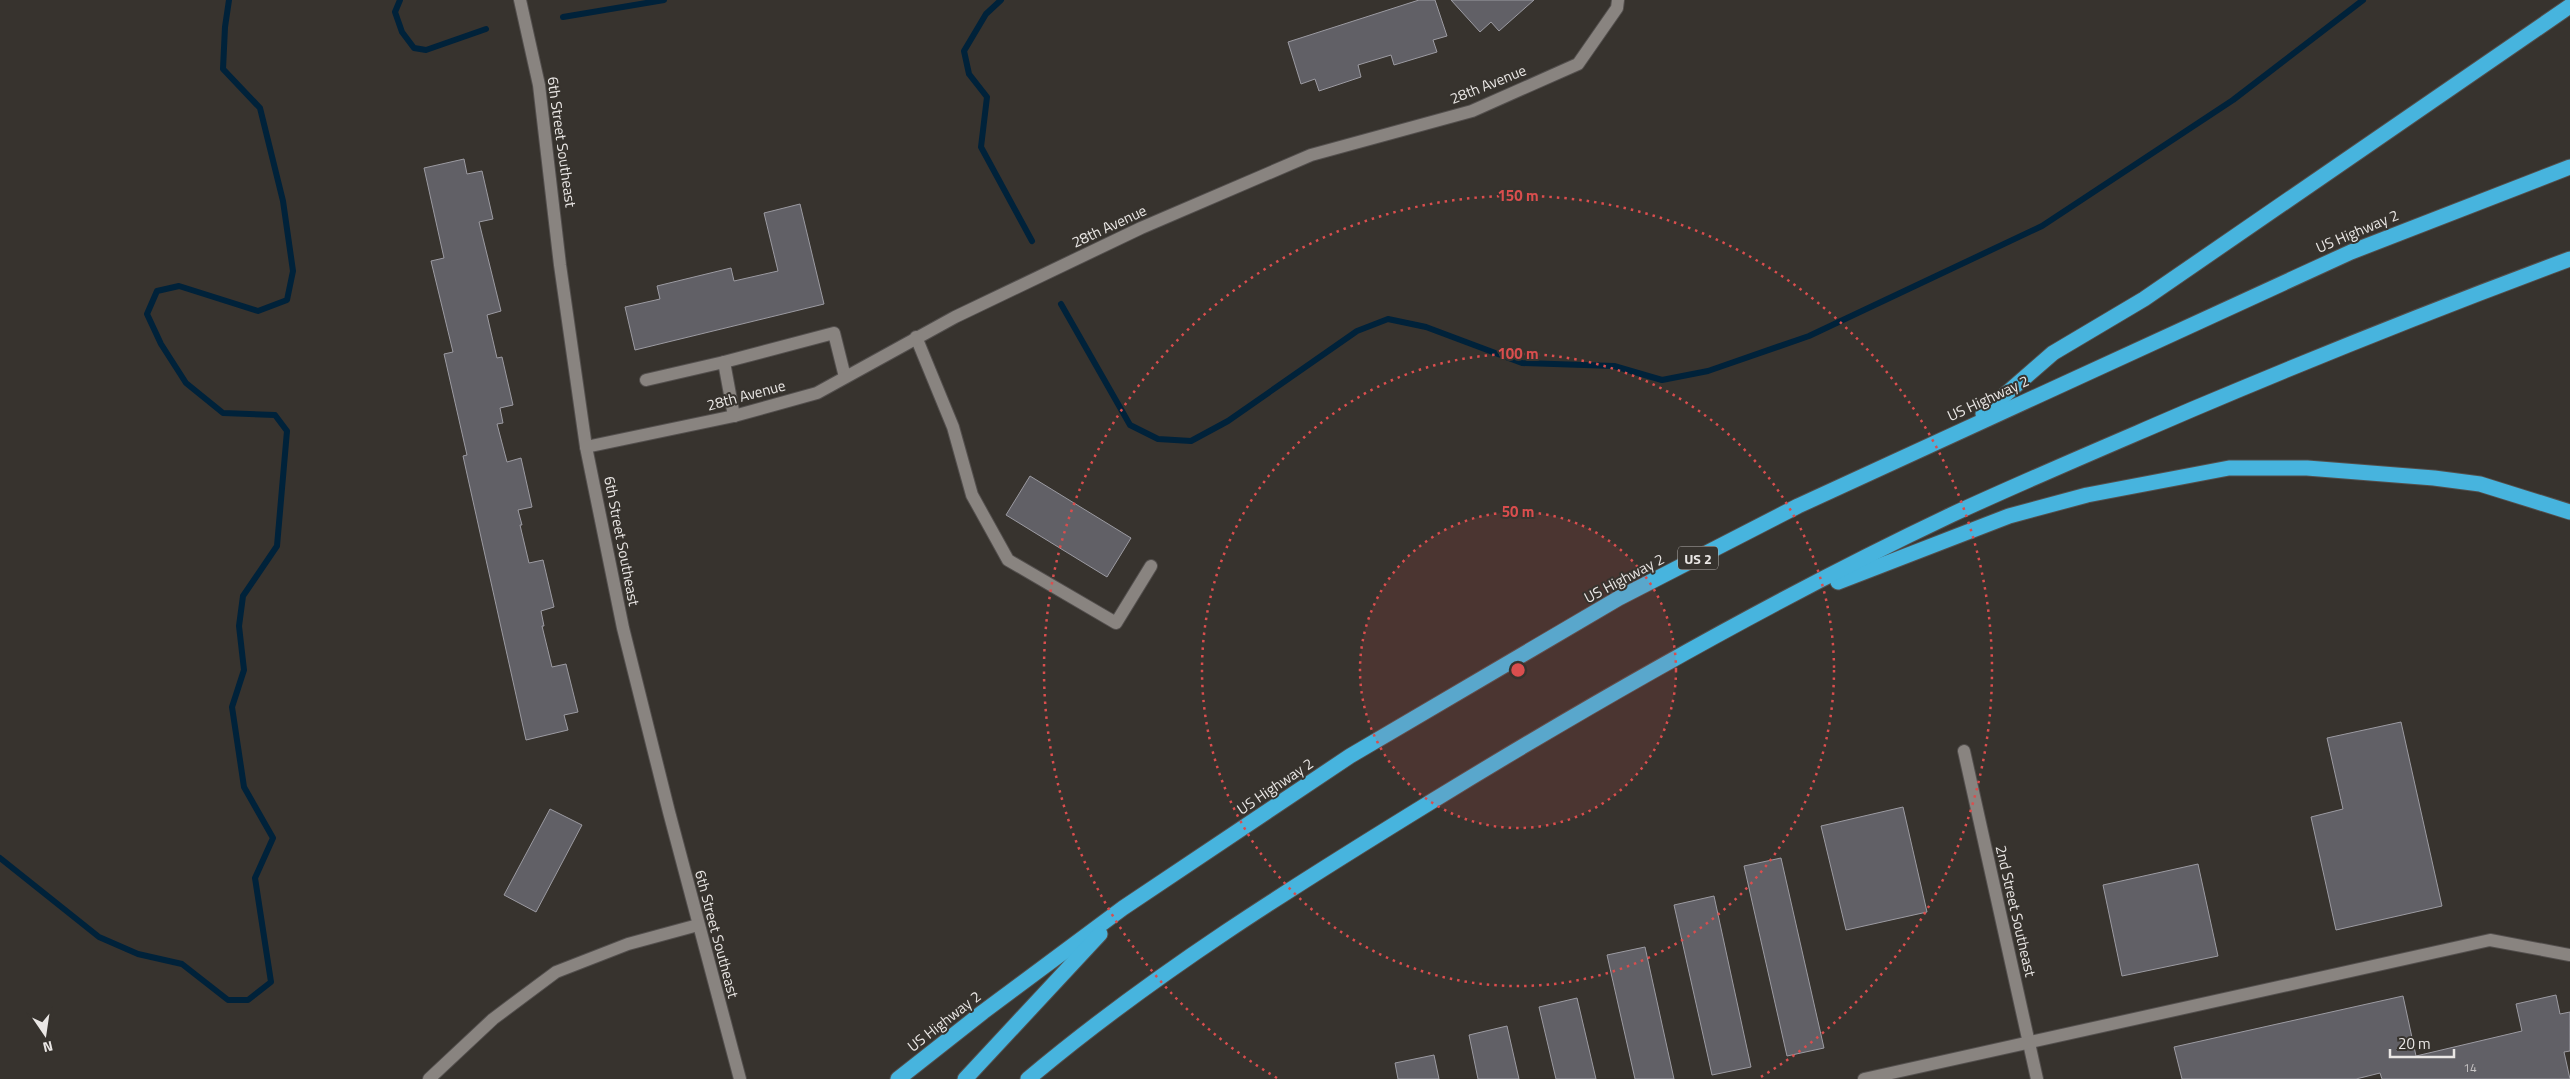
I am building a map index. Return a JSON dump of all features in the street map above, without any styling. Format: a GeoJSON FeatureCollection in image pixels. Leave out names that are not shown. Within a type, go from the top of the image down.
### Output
{"type":"FeatureCollection","features":[{"type":"Feature","properties":{"kind":"highway"},"geometry":{"type":"LineString","coordinates":[[1969,426],[2053,352],[2144,299],[2570,6]]}},
{"type":"Feature","properties":{"kind":"highway","name":"US Highway 2"},"geometry":{"type":"LineString","coordinates":[[898,1079],[983,1012],[1123,908],[1350,756],[1619,598],[1798,506],[2351,252],[2570,166]]}},
{"type":"Feature","properties":{"kind":"highway"},"geometry":{"type":"LineString","coordinates":[[1028,1079],[1061,1051],[1217,936],[1524,745],[1778,603],[1950,516],[2073,460],[2359,340],[2570,259]]}},
{"type":"Feature","properties":{"kind":"highway"},"geometry":{"type":"LineString","coordinates":[[1778,603],[1879,567],[2009,516],[2087,495],[2229,468],[2307,468],[2434,478],[2480,484],[2570,512]]}},
{"type":"Feature","properties":{"kind":"highway"},"geometry":{"type":"LineString","coordinates":[[965,1079],[1123,908]]}},
{"type":"Feature","properties":{"kind":"street","name":"6th Street Southeast"},"geometry":{"type":"LineString","coordinates":[[520,0],[539,85],[560,265],[586,447],[623,628],[698,924],[740,1079]]}},
{"type":"Feature","properties":{"kind":"street","name":"28th Avenue"},"geometry":{"type":"LineString","coordinates":[[586,447],[734,416],[817,392],[916,337],[1142,228],[1311,156],[1472,111],[1578,64],[1617,8],[1618,0]]}},
{"type":"Feature","properties":{"kind":"street"},"geometry":{"type":"LineString","coordinates":[[646,380],[834,333],[846,376]]}},
{"type":"Feature","properties":{"kind":"street"},"geometry":{"type":"LineString","coordinates":[[916,337],[953,427],[972,494],[1008,560],[1116,622],[1151,566]]}},
{"type":"Feature","properties":{"kind":"street"},"geometry":{"type":"LineString","coordinates":[[724,362],[734,416]]}},
{"type":"Feature","properties":{"kind":"street","name":"2nd Street Southeast"},"geometry":{"type":"LineString","coordinates":[[1964,751],[2038,1079]]}},
{"type":"Feature","properties":{"kind":"street"},"geometry":{"type":"LineString","coordinates":[[429,1079],[493,1019],[556,972],[628,944],[698,924]]}},
{"type":"Feature","properties":{"kind":"street"},"geometry":{"type":"LineString","coordinates":[[1864,1079],[2490,940],[2570,955]]}},
{"type":"Feature","properties":{"kind":"building"},"geometry":{"type":"Polygon","coordinates":[[[1419,0],[1435,0],[1447,36],[1433,40],[1437,52],[1394,65],[1391,55],[1358,65],[1361,77],[1319,91],[1315,79],[1301,84],[1288,42],[1419,0]]]}},
{"type":"Feature","properties":{"kind":"building"},"geometry":{"type":"Polygon","coordinates":[[[1451,0],[1534,0],[1499,31],[1491,22],[1480,32],[1451,0]]]}},
{"type":"Feature","properties":{"kind":"building"},"geometry":{"type":"Polygon","coordinates":[[[464,159],[467,174],[482,171],[493,219],[479,222],[501,311],[487,315],[497,358],[502,357],[513,405],[500,408],[503,423],[497,424],[507,462],[521,458],[532,507],[518,510],[522,525],[520,525],[529,563],[543,560],[554,607],[541,611],[544,626],[542,626],[552,667],[566,664],[578,712],[564,715],[568,730],[526,740],[463,456],[467,455],[444,354],[453,352],[431,261],[444,258],[424,168],[464,159]]]}},
{"type":"Feature","properties":{"kind":"building"},"geometry":{"type":"Polygon","coordinates":[[[800,204],[824,304],[635,350],[625,307],[660,299],[657,286],[731,268],[734,281],[778,271],[764,213],[800,204]]]}},
{"type":"Feature","properties":{"kind":"building"},"geometry":{"type":"Polygon","coordinates":[[[1030,476],[1131,538],[1107,577],[1006,515],[1030,476]]]}},
{"type":"Feature","properties":{"kind":"building"},"geometry":{"type":"Polygon","coordinates":[[[2401,722],[2442,906],[2336,930],[2311,817],[2343,809],[2327,738],[2401,722]]]}},
{"type":"Feature","properties":{"kind":"building"},"geometry":{"type":"Polygon","coordinates":[[[1903,807],[1927,912],[1846,930],[1821,826],[1903,807]]]}},
{"type":"Feature","properties":{"kind":"building"},"geometry":{"type":"Polygon","coordinates":[[[550,809],[582,825],[536,912],[504,895],[550,809]]]}},
{"type":"Feature","properties":{"kind":"building"},"geometry":{"type":"Polygon","coordinates":[[[1781,858],[1824,1048],[1787,1056],[1744,866],[1781,858]]]}},
{"type":"Feature","properties":{"kind":"building"},"geometry":{"type":"Polygon","coordinates":[[[2198,864],[2218,956],[2122,976],[2103,885],[2198,864]]]}},
{"type":"Feature","properties":{"kind":"building"},"geometry":{"type":"Polygon","coordinates":[[[1714,896],[1751,1067],[1712,1075],[1674,905],[1714,896]]]}},
{"type":"Feature","properties":{"kind":"building"},"geometry":{"type":"Polygon","coordinates":[[[1645,947],[1674,1079],[1635,1079],[1607,955],[1645,947]]]}},
{"type":"Feature","properties":{"kind":"building"},"geometry":{"type":"Polygon","coordinates":[[[2556,995],[2560,1014],[2570,1012],[2570,1051],[2564,1052],[2570,1079],[2382,1079],[2380,1073],[2356,1079],[2182,1079],[2174,1047],[2403,996],[2416,1056],[2522,1031],[2516,1004],[2556,995]]]}},
{"type":"Feature","properties":{"kind":"building"},"geometry":{"type":"Polygon","coordinates":[[[1577,998],[1596,1079],[1556,1079],[1539,1007],[1577,998]]]}},
{"type":"Feature","properties":{"kind":"building"},"geometry":{"type":"Polygon","coordinates":[[[1507,1026],[1519,1079],[1478,1079],[1469,1035],[1507,1026]]]}},
{"type":"Feature","properties":{"kind":"building"},"geometry":{"type":"Polygon","coordinates":[[[1434,1055],[1439,1079],[1398,1079],[1395,1063],[1434,1055]]]}},
{"type":"Feature","properties":{"kind":"waterway"},"geometry":{"type":"LineString","coordinates":[[0,858],[99,937],[138,954],[182,964],[228,1000],[248,1000],[271,982],[255,878],[273,838],[244,787],[232,707],[244,670],[239,626],[243,596],[277,546],[287,431],[275,415],[223,413],[186,383],[161,344],[147,314],[157,291],[179,286],[258,311],[287,300],[293,271],[283,201],[260,108],[223,69],[225,27],[229,0]]}},
{"type":"Feature","properties":{"kind":"waterway"},"geometry":{"type":"LineString","coordinates":[[400,0],[395,12],[402,32],[414,48],[426,50],[486,29]]}},
{"type":"Feature","properties":{"kind":"waterway"},"geometry":{"type":"LineString","coordinates":[[563,17],[664,0]]}},
{"type":"Feature","properties":{"kind":"waterway"},"geometry":{"type":"LineString","coordinates":[[1001,0],[986,14],[964,51],[969,74],[987,97],[981,147],[1032,241]]}},
{"type":"Feature","properties":{"kind":"waterway"},"geometry":{"type":"LineString","coordinates":[[1061,304],[1130,425],[1158,439],[1191,441],[1228,421],[1357,331],[1388,319],[1426,327],[1522,363],[1614,366],[1662,380],[1708,371],[1809,336],[2042,226],[2233,100],[2363,0]]}}]}
